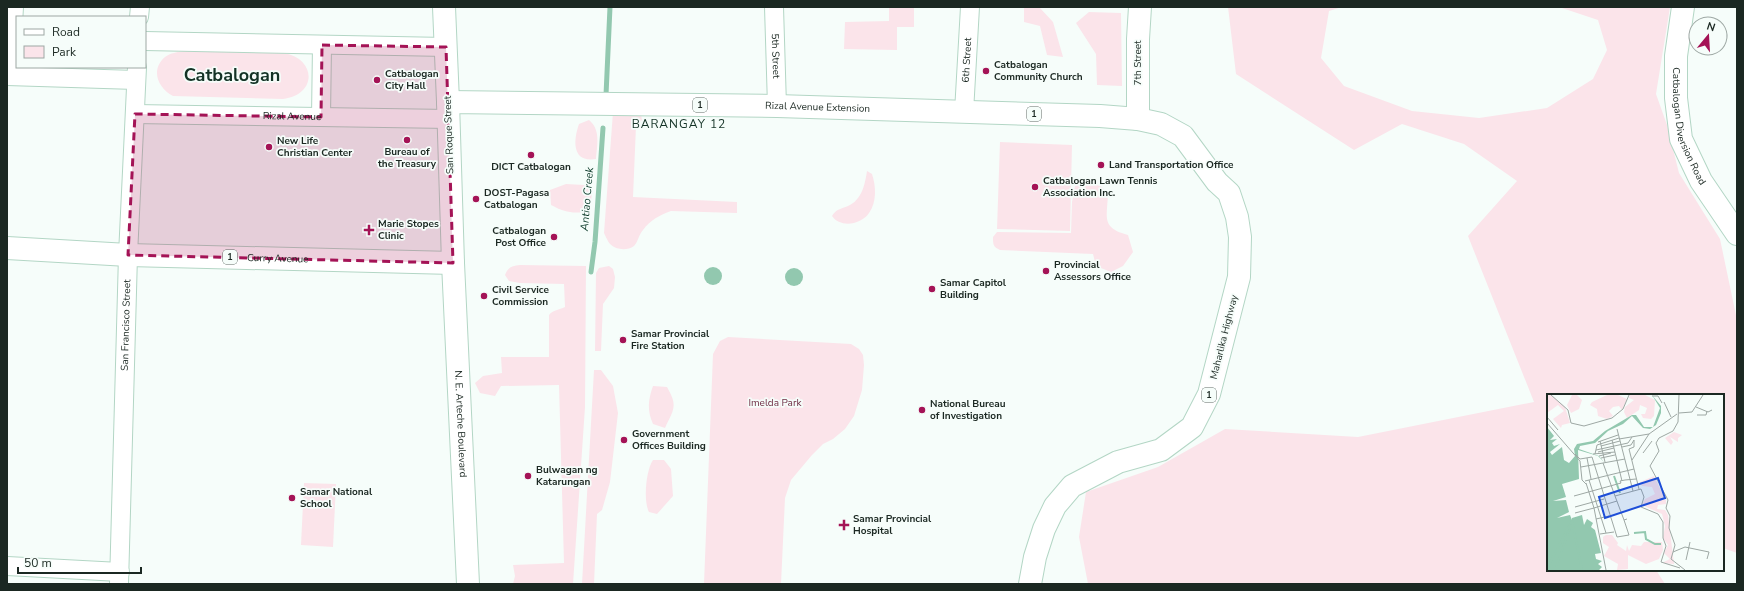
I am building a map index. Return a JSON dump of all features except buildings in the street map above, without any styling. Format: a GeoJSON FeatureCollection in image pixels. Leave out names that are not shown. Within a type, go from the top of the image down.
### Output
{"type":"FeatureCollection","features":[{"type":"Feature","properties":{"kind":"main road","name":"San Roque Street"},"geometry":{"type":"LineString","coordinates":[[444,7],[452,263]]}},
{"type":"Feature","properties":{"kind":"main road","name":"7th Street"},"geometry":{"type":"LineString","coordinates":[[1138,119],[1138,39],[1140,7]]}},
{"type":"Feature","properties":{"kind":"main road","name":"Catbalogan Diversion Road"},"geometry":{"type":"LineString","coordinates":[[1683,7],[1676,56],[1676,98],[1681,139],[1701,181],[1737,234]]}},
{"type":"Feature","properties":{"kind":"main road","name":"Rizal Avenue Extension"},"geometry":{"type":"LineString","coordinates":[[448,110],[583,104],[624,104],[777,106],[1100,116],[1138,119],[1161,124],[1183,136]]}},
{"type":"Feature","properties":{"kind":"main road","name":"Maharlika Highway"},"geometry":{"type":"LineString","coordinates":[[1030,584],[1035,557],[1044,529],[1055,506],[1072,486],[1118,462],[1161,450],[1192,427],[1209,394],[1239,277],[1240,237],[1237,217],[1229,193],[1217,182],[1183,136]]}},
{"type":"Feature","properties":{"kind":"main road","name":"Curry Avenue"},"geometry":{"type":"LineString","coordinates":[[7,248],[128,254],[452,263]]}},
{"type":"Feature","properties":{"kind":"main road","name":"N. E. Arteche Boulevard"},"geometry":{"type":"LineString","coordinates":[[452,263],[468,584]]}},
{"type":"Feature","properties":{"kind":"street"},"geometry":{"type":"LineString","coordinates":[[14,7],[8,76],[137,74]]}},
{"type":"Feature","properties":{"kind":"street","name":"5th Street"},"geometry":{"type":"LineString","coordinates":[[774,7],[777,106]]}},
{"type":"Feature","properties":{"kind":"street","name":"6th Street"},"geometry":{"type":"LineString","coordinates":[[964,112],[970,7]]}},
{"type":"Feature","properties":{"kind":"street"},"geometry":{"type":"LineString","coordinates":[[146,41],[446,47]]}},
{"type":"Feature","properties":{"kind":"street"},"geometry":{"type":"LineString","coordinates":[[321,117],[322,44]]}},
{"type":"Feature","properties":{"kind":"street","name":"San Francisco Street"},"geometry":{"type":"LineString","coordinates":[[119,578],[128,254],[137,74]]}},
{"type":"Feature","properties":{"kind":"street","name":"Rizal Avenue"},"geometry":{"type":"LineString","coordinates":[[135,114],[321,117],[448,110]]}},
{"type":"Feature","properties":{"kind":"street"},"geometry":{"type":"LineString","coordinates":[[7,566],[119,578]]}},
{"type":"Feature","properties":{"kind":"highlighted area"},"geometry":{"type":"Polygon","coordinates":[[[322,45],[446,47],[453,263],[128,255],[135,114],[321,117],[322,45]]]}},
{"type":"Feature","properties":{"kind":"green space"},"geometry":{"type":"Polygon","coordinates":[[[889,7],[914,7],[914,27],[897,27],[897,50],[844,49],[845,22],[889,21],[889,7]]]}},
{"type":"Feature","properties":{"kind":"green space"},"geometry":{"type":"Polygon","coordinates":[[[1024,7],[1039,7],[1053,22],[1063,57],[1047,55],[1040,26],[1024,22],[1024,7]]]}},
{"type":"Feature","properties":{"kind":"green space"},"geometry":{"type":"Polygon","coordinates":[[[1228,7],[1342,7],[1329,11],[1321,58],[1344,86],[1412,111],[1479,118],[1547,108],[1593,79],[1607,50],[1598,20],[1559,7],[1670,7],[1656,94],[1667,125],[1679,173],[1720,239],[1737,320],[1737,553],[1724,548],[1724,394],[1547,394],[1547,571],[1657,571],[1665,584],[1088,584],[1079,537],[1086,492],[1158,467],[1225,429],[1358,437],[1534,402],[1468,236],[1517,181],[1464,144],[1402,124],[1354,150],[1236,74],[1228,7]]]}},
{"type":"Feature","properties":{"kind":"green space"},"geometry":{"type":"Polygon","coordinates":[[[1089,12],[1121,13],[1122,86],[1097,85],[1096,54],[1076,23],[1089,12]]]}},
{"type":"Feature","properties":{"kind":"green space"},"geometry":{"type":"Polygon","coordinates":[[[184,51],[284,53],[303,62],[309,77],[307,84],[302,91],[294,96],[283,99],[173,96],[160,84],[157,73],[158,67],[160,62],[165,57],[184,51]]]}},
{"type":"Feature","properties":{"kind":"green space"},"geometry":{"type":"Polygon","coordinates":[[[613,112],[641,114],[642,120],[636,126],[633,197],[737,202],[737,213],[671,211],[659,216],[649,223],[637,242],[631,248],[618,249],[612,246],[608,242],[604,233],[613,112]]]}},
{"type":"Feature","properties":{"kind":"green space"},"geometry":{"type":"Polygon","coordinates":[[[589,120],[593,124],[597,133],[596,159],[582,158],[578,154],[575,144],[579,124],[589,120]]]}},
{"type":"Feature","properties":{"kind":"green space","name":"Catbalogan Lawn Tennis Association Inc."},"geometry":{"type":"Polygon","coordinates":[[[1000,142],[1072,145],[1070,231],[997,229],[1000,142]]]}},
{"type":"Feature","properties":{"kind":"green space"},"geometry":{"type":"Polygon","coordinates":[[[867,171],[872,174],[875,189],[875,199],[872,209],[861,220],[850,224],[836,220],[832,216],[835,212],[853,203],[860,196],[867,171]]]}},
{"type":"Feature","properties":{"kind":"green space"},"geometry":{"type":"Polygon","coordinates":[[[1092,183],[1102,187],[1108,194],[1107,216],[1110,225],[1113,229],[1128,235],[1133,252],[1123,266],[1111,272],[1096,266],[1093,254],[1000,250],[993,243],[993,237],[997,232],[1071,233],[1072,202],[1075,186],[1092,183]]]}},
{"type":"Feature","properties":{"kind":"green space"},"geometry":{"type":"Polygon","coordinates":[[[566,184],[584,185],[592,192],[590,211],[570,212],[561,210],[551,205],[550,190],[566,184]]]}},
{"type":"Feature","properties":{"kind":"green space"},"geometry":{"type":"Polygon","coordinates":[[[513,266],[586,266],[585,407],[573,584],[513,584],[515,576],[513,565],[564,563],[559,385],[501,386],[495,396],[480,393],[475,383],[483,376],[502,373],[501,357],[549,357],[549,315],[554,311],[565,307],[564,284],[520,283],[509,281],[505,275],[507,270],[513,266]]]}},
{"type":"Feature","properties":{"kind":"green space"},"geometry":{"type":"Polygon","coordinates":[[[609,266],[613,269],[615,277],[614,288],[603,304],[601,351],[595,351],[596,273],[599,268],[609,266]]]}},
{"type":"Feature","properties":{"kind":"green space","name":"Imelda Park"},"geometry":{"type":"Polygon","coordinates":[[[728,337],[851,344],[859,349],[863,355],[864,365],[862,390],[854,416],[845,429],[833,439],[823,444],[791,480],[785,498],[781,584],[704,584],[713,354],[720,341],[728,337]]]}},
{"type":"Feature","properties":{"kind":"green space"},"geometry":{"type":"Polygon","coordinates":[[[594,370],[601,370],[613,386],[618,413],[610,482],[602,510],[597,514],[594,584],[582,584],[594,370]]]}},
{"type":"Feature","properties":{"kind":"green space"},"geometry":{"type":"Polygon","coordinates":[[[653,386],[667,387],[673,399],[674,408],[665,428],[653,424],[651,419],[649,405],[653,386]]]}},
{"type":"Feature","properties":{"kind":"green space"},"geometry":{"type":"Polygon","coordinates":[[[653,460],[664,460],[671,469],[673,496],[657,514],[649,512],[646,501],[647,478],[653,460]]]}},
{"type":"Feature","properties":{"kind":"green space"},"geometry":{"type":"Polygon","coordinates":[[[304,483],[336,484],[333,547],[301,545],[304,483]]]}},
{"type":"Feature","properties":{"kind":"shaded area"},"geometry":{"type":"Polygon","coordinates":[[[713,267],[719,270],[722,276],[719,282],[713,285],[707,282],[704,276],[707,270],[713,267]]]}},
{"type":"Feature","properties":{"kind":"shaded area"},"geometry":{"type":"Polygon","coordinates":[[[794,268],[800,271],[803,277],[800,283],[794,286],[788,283],[785,277],[788,271],[794,268]]]}},
{"type":"Feature","properties":{"kind":"waterway","name":"Antiao Creek"},"geometry":{"type":"LineString","coordinates":[[606,95],[610,7]]}},
{"type":"Feature","properties":{"kind":"waterway","name":"Antiao Creek"},"geometry":{"type":"LineString","coordinates":[[591,272],[595,242],[603,128]]}},
{"type":"Feature","properties":{"kind":"place","name":"Catbalogan Community Church"},"geometry":{"type":"Point","coordinates":[986,71]}},
{"type":"Feature","properties":{"kind":"place","name":"Catbalogan City Hall"},"geometry":{"type":"Point","coordinates":[377,80]}},
{"type":"Feature","properties":{"kind":"place","name":"Bureau of the Treasury"},"geometry":{"type":"Point","coordinates":[407,140]}},
{"type":"Feature","properties":{"kind":"place","name":"New Life Christian Center"},"geometry":{"type":"Point","coordinates":[269,147]}},
{"type":"Feature","properties":{"kind":"place","name":"DICT Catbalogan"},"geometry":{"type":"Point","coordinates":[531,155]}},
{"type":"Feature","properties":{"kind":"place","name":"Land Transportation Office"},"geometry":{"type":"Point","coordinates":[1101,165]}},
{"type":"Feature","properties":{"kind":"place","name":"Catbalogan Lawn Tennis Association Inc."},"geometry":{"type":"Point","coordinates":[1035,187]}},
{"type":"Feature","properties":{"kind":"place","name":"DOST-Pagasa Catbalogan"},"geometry":{"type":"Point","coordinates":[476,199]}},
{"type":"Feature","properties":{"kind":"place","name":"Marie Stopes Clinic"},"geometry":{"type":"Point","coordinates":[369,230]}},
{"type":"Feature","properties":{"kind":"place","name":"Catbalogan Post Office"},"geometry":{"type":"Point","coordinates":[554,237]}},
{"type":"Feature","properties":{"kind":"place","name":"Provincial Assessors Office"},"geometry":{"type":"Point","coordinates":[1046,271]}},
{"type":"Feature","properties":{"kind":"place","name":"Samar Capitol Building"},"geometry":{"type":"Point","coordinates":[932,289]}},
{"type":"Feature","properties":{"kind":"place","name":"Civil Service Commission"},"geometry":{"type":"Point","coordinates":[484,296]}},
{"type":"Feature","properties":{"kind":"place","name":"Samar Provincial Fire Station"},"geometry":{"type":"Point","coordinates":[623,340]}},
{"type":"Feature","properties":{"kind":"place","name":"National Bureau of Investigation"},"geometry":{"type":"Point","coordinates":[922,410]}},
{"type":"Feature","properties":{"kind":"place","name":"Government Offices Building"},"geometry":{"type":"Point","coordinates":[624,440]}},
{"type":"Feature","properties":{"kind":"place","name":"Bulwagan ng Katarungan"},"geometry":{"type":"Point","coordinates":[528,476]}},
{"type":"Feature","properties":{"kind":"place","name":"Samar National School"},"geometry":{"type":"Point","coordinates":[292,498]}},
{"type":"Feature","properties":{"kind":"place","name":"Samar Provincial Hospital"},"geometry":{"type":"Point","coordinates":[844,525]}},
{"type":"Feature","properties":{"kind":"district","name":"Catbalogan"},"geometry":{"type":"Point","coordinates":[232,75]}},
{"type":"Feature","properties":{"kind":"district","name":"BARANGAY 12"},"geometry":{"type":"Point","coordinates":[679,124]}}]}
